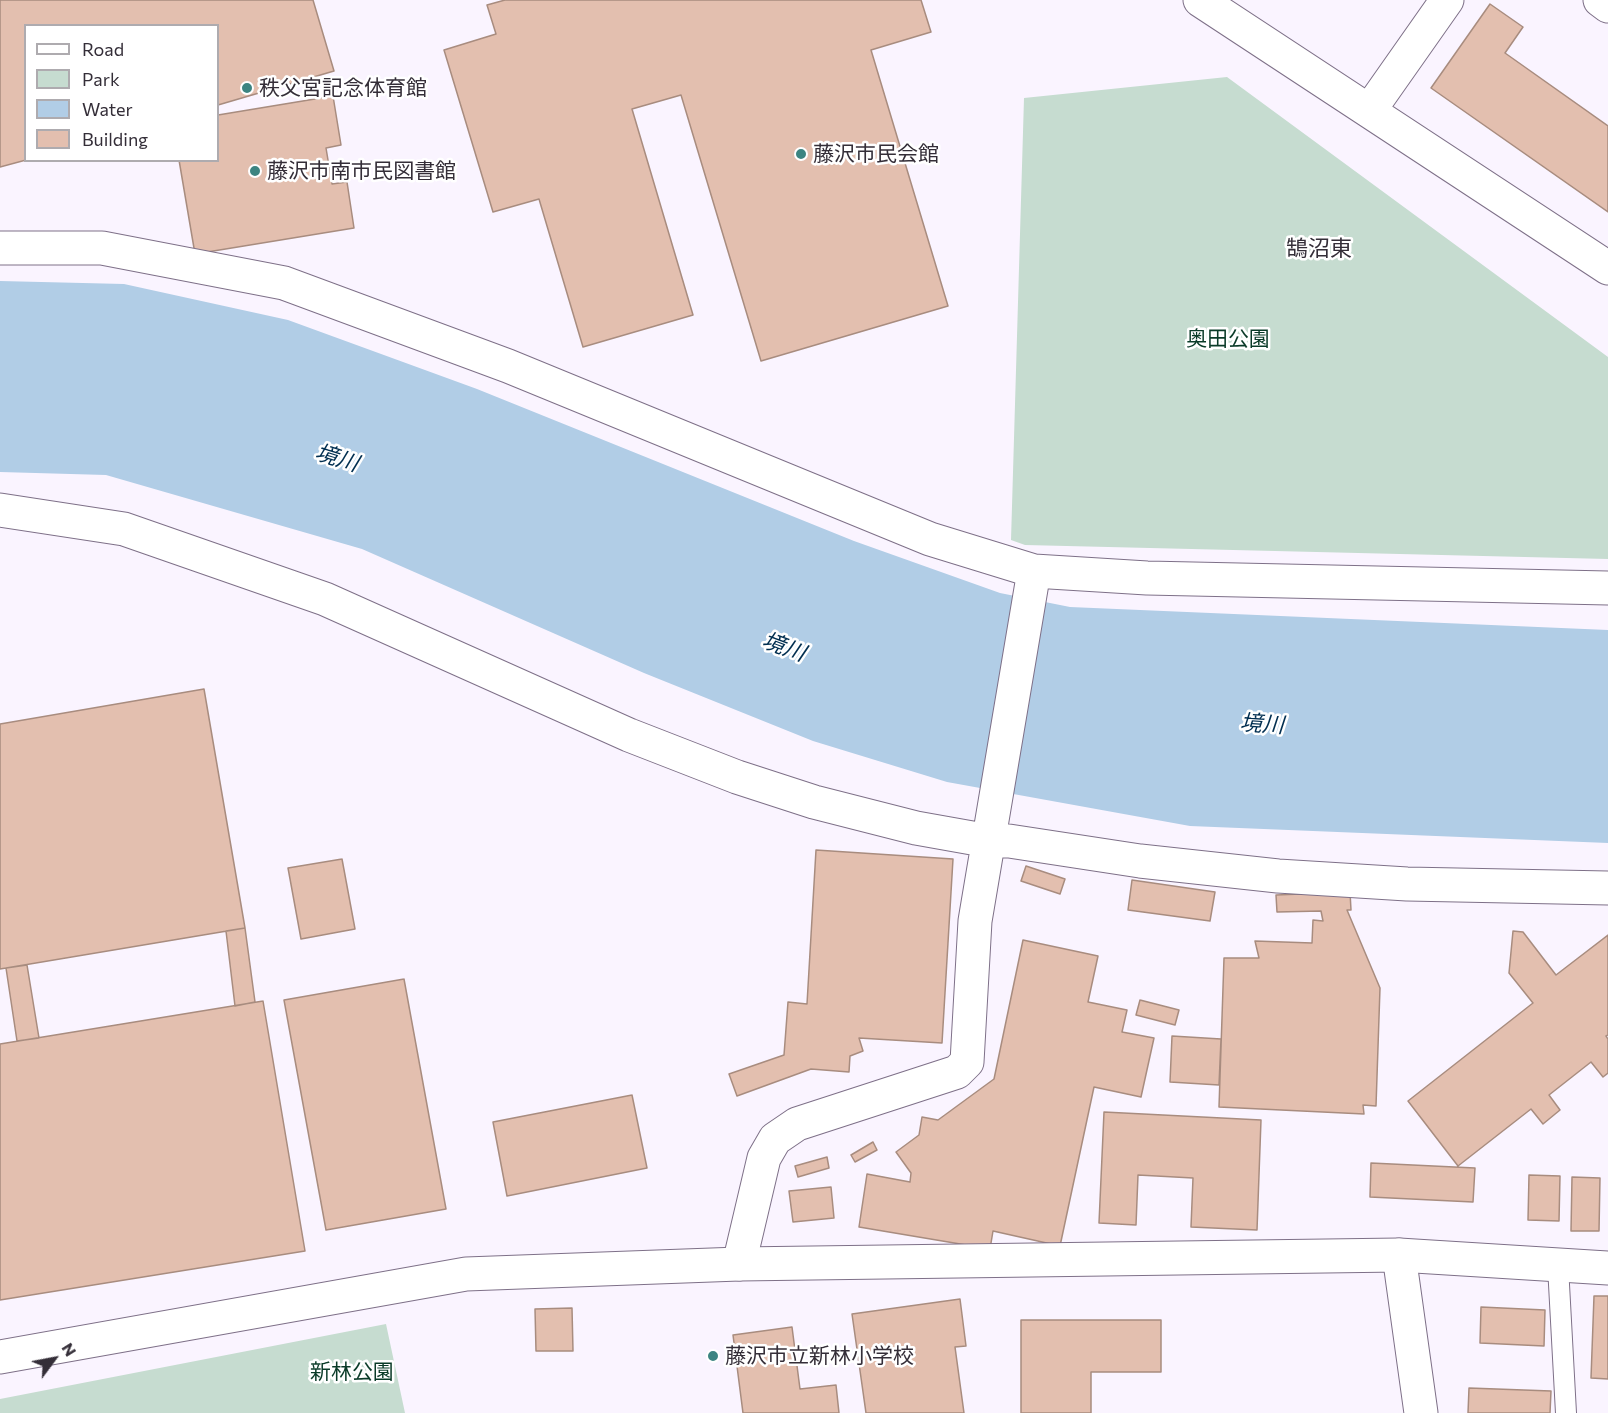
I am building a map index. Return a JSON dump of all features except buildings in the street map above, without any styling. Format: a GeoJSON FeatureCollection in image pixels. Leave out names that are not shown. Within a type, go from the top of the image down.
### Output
{"type":"FeatureCollection","features":[{"type":"Feature","properties":{"kind":"street"},"geometry":{"type":"LineString","coordinates":[[1200,0],[1608,268]]}},
{"type":"Feature","properties":{"kind":"street"},"geometry":{"type":"LineString","coordinates":[[1369,111],[1447,0]]}},
{"type":"Feature","properties":{"kind":"street"},"geometry":{"type":"LineString","coordinates":[[1600,0],[1608,6]]}},
{"type":"Feature","properties":{"kind":"street"},"geometry":{"type":"LineString","coordinates":[[0,248],[102,248],[284,283],[508,366],[930,539],[1034,571],[1181,579],[1608,588]]}},
{"type":"Feature","properties":{"kind":"street"},"geometry":{"type":"LineString","coordinates":[[0,510],[124,529],[325,599],[618,730],[737,777],[814,802],[916,828],[988,841],[1010,840],[1140,861],[1278,876],[1407,884],[1608,888]]}},
{"type":"Feature","properties":{"kind":"street"},"geometry":{"type":"LineString","coordinates":[[739,1264],[764,1158],[775,1139],[797,1124],[957,1072],[967,1062],[975,921],[1034,571]]}},
{"type":"Feature","properties":{"kind":"street"},"geometry":{"type":"LineString","coordinates":[[1399,1255],[1421,1413]]}},
{"type":"Feature","properties":{"kind":"street"},"geometry":{"type":"LineString","coordinates":[[0,1357],[466,1274],[739,1264],[1399,1255],[1608,1268]]}},
{"type":"Feature","properties":{"kind":"lane"},"geometry":{"type":"LineString","coordinates":[[1558,1266],[1566,1413]]}},
{"type":"Feature","properties":{"kind":"green space","name":"奥田公園"},"geometry":{"type":"Polygon","coordinates":[[[1227,77],[1608,357],[1608,559],[1025,545],[1011,540],[1024,98],[1227,77]]]}},
{"type":"Feature","properties":{"kind":"green space","name":"新林公園"},"geometry":{"type":"Polygon","coordinates":[[[386,1324],[405,1413],[0,1413],[0,1399],[386,1324]]]}},
{"type":"Feature","properties":{"kind":"water","name":"境川"},"geometry":{"type":"Polygon","coordinates":[[[0,281],[124,284],[288,320],[477,389],[854,541],[1000,593],[1070,607],[1608,630],[1608,843],[1190,826],[947,782],[813,741],[644,673],[362,549],[106,475],[0,472],[0,281]]]}},
{"type":"Feature","properties":{"kind":"place","name":"秩父宮記念体育館"},"geometry":{"type":"Point","coordinates":[247,88]}},
{"type":"Feature","properties":{"kind":"place","name":"藤沢市民会館"},"geometry":{"type":"Point","coordinates":[801,154]}},
{"type":"Feature","properties":{"kind":"place","name":"藤沢市南市民図書館"},"geometry":{"type":"Point","coordinates":[255,171]}},
{"type":"Feature","properties":{"kind":"place","name":"藤沢市立新林小学校"},"geometry":{"type":"Point","coordinates":[713,1356]}},
{"type":"Feature","properties":{"kind":"district","name":"鵠沼東"},"geometry":{"type":"Point","coordinates":[1319,249]}}]}
